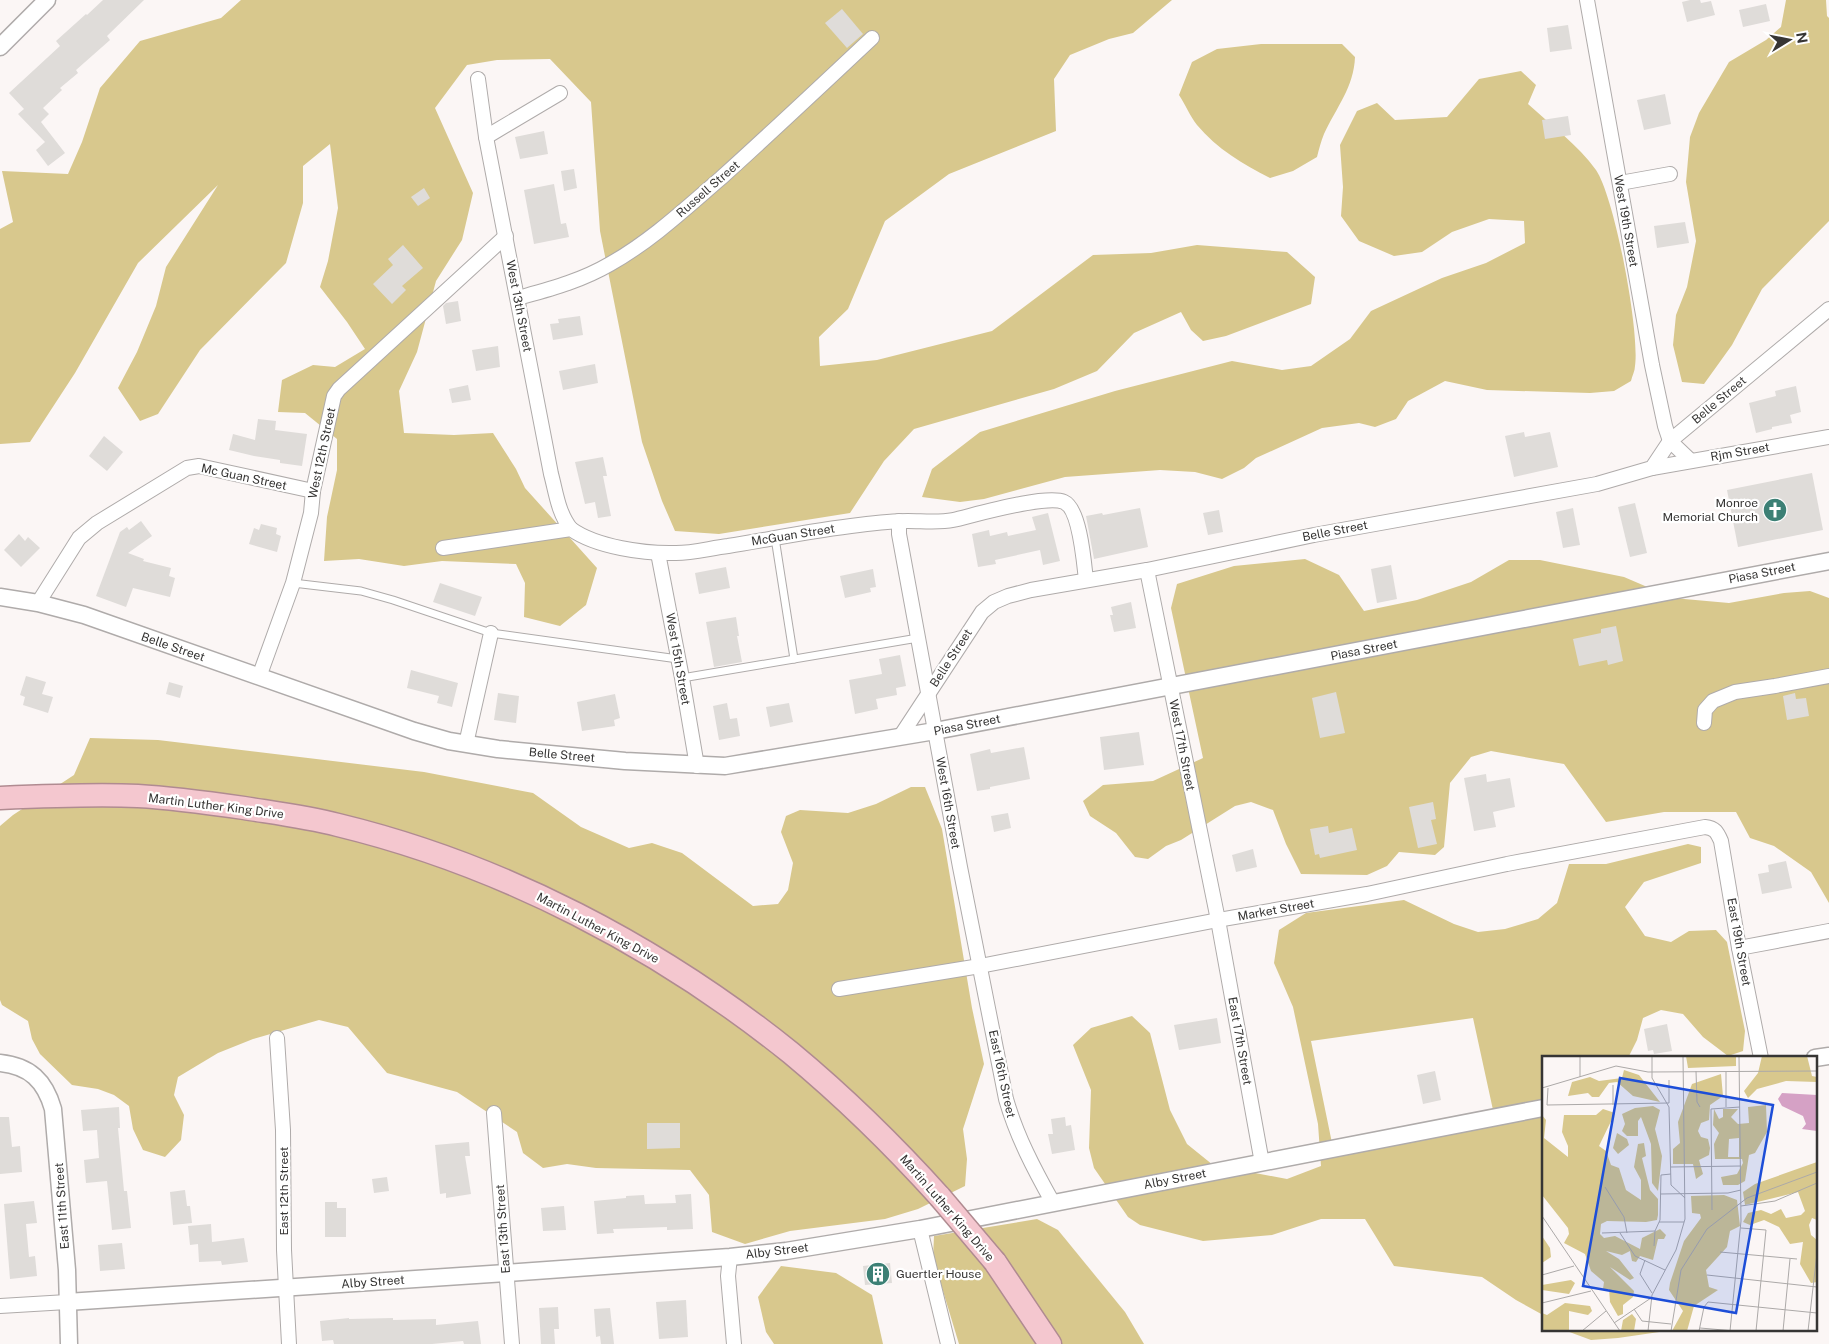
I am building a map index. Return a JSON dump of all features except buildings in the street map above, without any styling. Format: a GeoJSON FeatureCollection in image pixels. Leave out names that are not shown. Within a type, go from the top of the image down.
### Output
{"type":"FeatureCollection","features":[{"type":"Feature","properties":{"kind":"highway","name":"Martin Luther King Drive"},"geometry":{"type":"LineString","coordinates":[[0,798],[79,795],[138,796],[278,813],[336,824],[443,857],[504,881],[607,930],[671,967],[766,1034],[854,1109],[914,1168],[995,1262],[1050,1344]]}},
{"type":"Feature","properties":{"kind":"street"},"geometry":{"type":"LineString","coordinates":[[0,47],[47,0]]}},
{"type":"Feature","properties":{"kind":"street","name":"West 19th Street"},"geometry":{"type":"LineString","coordinates":[[1587,0],[1652,365],[1670,442]]}},
{"type":"Feature","properties":{"kind":"street","name":"Russell Street"},"geometry":{"type":"LineString","coordinates":[[518,298],[580,279],[610,264],[643,242],[685,209],[757,145],[872,38]]}},
{"type":"Feature","properties":{"kind":"street","name":"West 13th Street"},"geometry":{"type":"LineString","coordinates":[[478,79],[486,137],[551,474],[560,511],[570,529]]}},
{"type":"Feature","properties":{"kind":"street"},"geometry":{"type":"LineString","coordinates":[[486,137],[560,93]]}},
{"type":"Feature","properties":{"kind":"street"},"geometry":{"type":"LineString","coordinates":[[1620,183],[1670,174]]}},
{"type":"Feature","properties":{"kind":"street","name":"West 12th Street"},"geometry":{"type":"LineString","coordinates":[[259,676],[293,583],[311,513],[312,491],[334,396],[339,389],[506,236]]}},
{"type":"Feature","properties":{"kind":"street","name":"Belle Street"},"geometry":{"type":"LineString","coordinates":[[0,597],[38,603],[84,615],[414,731],[466,744],[498,749],[625,761],[724,766],[900,737],[982,612],[994,602],[1008,596],[1031,590],[1147,570],[1314,535],[1597,484],[1652,468],[1670,442],[1829,309]]}},
{"type":"Feature","properties":{"kind":"street","name":"Rjm Street"},"geometry":{"type":"LineString","coordinates":[[1652,468],[1829,437]]}},
{"type":"Feature","properties":{"kind":"street"},"geometry":{"type":"LineString","coordinates":[[1670,442],[1691,461]]}},
{"type":"Feature","properties":{"kind":"street","name":"Mc Guan Street"},"geometry":{"type":"LineString","coordinates":[[38,603],[66,557],[80,538],[97,522],[187,468],[199,466],[312,491]]}},
{"type":"Feature","properties":{"kind":"street","name":"McGuan Street"},"geometry":{"type":"LineString","coordinates":[[570,529],[588,538],[614,546],[658,553],[678,553],[857,525],[899,521],[950,520],[1021,504],[1051,500],[1065,502],[1074,513],[1080,535],[1086,580]]}},
{"type":"Feature","properties":{"kind":"street","name":"West 16th Street"},"geometry":{"type":"LineString","coordinates":[[899,521],[899,534],[980,966]]}},
{"type":"Feature","properties":{"kind":"street"},"geometry":{"type":"LineString","coordinates":[[443,548],[570,529]]}},
{"type":"Feature","properties":{"kind":"street","name":"West 15th Street"},"geometry":{"type":"LineString","coordinates":[[658,553],[697,766]]}},
{"type":"Feature","properties":{"kind":"street","name":"Piasa Street"},"geometry":{"type":"LineString","coordinates":[[900,737],[1829,561]]}},
{"type":"Feature","properties":{"kind":"street","name":"West 17th Street"},"geometry":{"type":"LineString","coordinates":[[1147,570],[1218,920]]}},
{"type":"Feature","properties":{"kind":"street"},"geometry":{"type":"LineString","coordinates":[[466,744],[491,633]]}},
{"type":"Feature","properties":{"kind":"street"},"geometry":{"type":"LineString","coordinates":[[1704,723],[1705,710],[1713,701],[1735,692],[1829,676]]}},
{"type":"Feature","properties":{"kind":"street","name":"Market Street"},"geometry":{"type":"LineString","coordinates":[[839,989],[980,966],[1218,920],[1367,894],[1689,829],[1713,828]]}},
{"type":"Feature","properties":{"kind":"street","name":"East 19th Street"},"geometry":{"type":"LineString","coordinates":[[1713,828],[1721,841],[1739,948],[1761,1056]]}},
{"type":"Feature","properties":{"kind":"street","name":"East 17th Street"},"geometry":{"type":"LineString","coordinates":[[1218,920],[1262,1162]]}},
{"type":"Feature","properties":{"kind":"street"},"geometry":{"type":"LineString","coordinates":[[1739,948],[1829,931]]}},
{"type":"Feature","properties":{"kind":"street","name":"East 16th Street"},"geometry":{"type":"LineString","coordinates":[[980,966],[1006,1099],[1013,1124],[1032,1166],[1053,1203]]}},
{"type":"Feature","properties":{"kind":"street","name":"East 12th Street"},"geometry":{"type":"LineString","coordinates":[[277,1038],[283,1130],[289,1344]]}},
{"type":"Feature","properties":{"kind":"street"},"geometry":{"type":"LineString","coordinates":[[1816,1058],[1829,1056]]}},
{"type":"Feature","properties":{"kind":"street","name":"East 11th Street"},"geometry":{"type":"LineString","coordinates":[[0,1063],[16,1066],[43,1083],[53,1109],[67,1270],[69,1344]]}},
{"type":"Feature","properties":{"kind":"street","name":"Alby Street"},"geometry":{"type":"LineString","coordinates":[[0,1306],[506,1273],[730,1257],[786,1251],[920,1229],[1542,1108]]}},
{"type":"Feature","properties":{"kind":"street","name":"East 13th Street"},"geometry":{"type":"LineString","coordinates":[[494,1113],[512,1344]]}},
{"type":"Feature","properties":{"kind":"street"},"geometry":{"type":"LineString","coordinates":[[920,1229],[948,1344]]}},
{"type":"Feature","properties":{"kind":"street"},"geometry":{"type":"LineString","coordinates":[[730,1257],[728,1276],[734,1344]]}},
{"type":"Feature","properties":{"kind":"lane"},"geometry":{"type":"LineString","coordinates":[[775,538],[794,659]]}},
{"type":"Feature","properties":{"kind":"lane"},"geometry":{"type":"LineString","coordinates":[[293,583],[361,591],[491,633],[678,659]]}},
{"type":"Feature","properties":{"kind":"lane"},"geometry":{"type":"LineString","coordinates":[[682,678],[918,638]]}},
{"type":"Feature","properties":{"kind":"shaded area"},"geometry":{"type":"Polygon","coordinates":[[[241,0],[1172,0],[1133,33],[1109,39],[1070,55],[1054,79],[1056,131],[949,174],[885,221],[848,309],[819,337],[820,366],[877,360],[992,331],[1093,255],[1151,253],[1197,245],[1287,252],[1315,277],[1311,304],[1226,336],[1203,341],[1191,330],[1181,312],[1134,333],[1097,371],[1054,389],[914,429],[884,461],[850,513],[719,534],[675,531],[662,501],[642,442],[600,231],[591,102],[550,59],[497,60],[467,65],[435,108],[473,193],[462,240],[436,281],[417,352],[399,391],[404,433],[454,435],[493,433],[516,469],[525,488],[597,568],[586,605],[560,626],[524,617],[525,583],[516,564],[442,561],[404,566],[359,559],[324,561],[327,517],[337,470],[337,439],[305,413],[278,412],[282,380],[313,365],[335,367],[365,349],[320,287],[328,261],[338,208],[330,144],[303,166],[303,203],[286,263],[200,350],[158,414],[140,421],[118,388],[137,352],[156,306],[166,267],[218,185],[138,263],[75,373],[30,442],[0,444],[0,229],[13,222],[2,171],[68,174],[82,142],[100,88],[140,41],[221,18],[241,0]]]}},
{"type":"Feature","properties":{"kind":"shaded area"},"geometry":{"type":"Polygon","coordinates":[[[1786,0],[1826,0],[1827,16],[1829,18],[1829,221],[1762,289],[1732,345],[1704,384],[1682,382],[1673,345],[1676,315],[1687,287],[1696,241],[1686,182],[1690,137],[1699,113],[1729,62],[1766,40],[1781,27],[1786,0]]]}},
{"type":"Feature","properties":{"kind":"shaded area"},"geometry":{"type":"Polygon","coordinates":[[[1261,44],[1342,44],[1355,57],[1348,88],[1324,134],[1317,157],[1293,171],[1270,178],[1222,149],[1205,134],[1192,118],[1179,95],[1192,62],[1217,49],[1261,44]]]}},
{"type":"Feature","properties":{"kind":"shaded area"},"geometry":{"type":"Polygon","coordinates":[[[1521,71],[1536,85],[1528,104],[1581,152],[1596,170],[1603,185],[1618,235],[1630,296],[1636,349],[1635,368],[1631,381],[1614,391],[1590,393],[1487,390],[1445,381],[1408,401],[1396,419],[1375,427],[1359,423],[1322,428],[1256,458],[1244,468],[1222,479],[1195,472],[1160,470],[1065,477],[984,499],[960,502],[922,497],[932,469],[980,432],[1115,391],[1232,361],[1282,370],[1311,366],[1350,339],[1371,311],[1442,278],[1486,263],[1525,243],[1524,221],[1489,219],[1452,232],[1422,252],[1394,256],[1359,241],[1341,216],[1343,187],[1340,145],[1357,111],[1377,103],[1395,120],[1447,117],[1479,79],[1521,71]]]}},
{"type":"Feature","properties":{"kind":"shaded area"},"geometry":{"type":"Polygon","coordinates":[[[1305,559],[1339,575],[1364,611],[1417,600],[1471,582],[1509,560],[1540,560],[1624,577],[1673,598],[1729,603],[1784,593],[1810,591],[1829,598],[1829,903],[1811,872],[1774,846],[1750,838],[1736,812],[1664,812],[1606,822],[1564,764],[1491,751],[1471,757],[1450,783],[1444,847],[1435,855],[1399,852],[1387,866],[1367,875],[1301,874],[1286,844],[1273,810],[1251,802],[1235,806],[1181,840],[1166,846],[1148,859],[1135,857],[1116,833],[1090,816],[1083,801],[1103,785],[1153,781],[1203,758],[1171,608],[1177,584],[1234,566],[1305,559]]]}},
{"type":"Feature","properties":{"kind":"shaded area"},"geometry":{"type":"Polygon","coordinates":[[[90,738],[158,740],[424,772],[533,793],[581,827],[629,848],[652,843],[682,853],[753,906],[778,904],[788,890],[793,863],[781,832],[786,816],[800,810],[848,813],[876,804],[911,787],[925,787],[942,829],[972,1008],[984,1064],[963,1129],[967,1159],[965,1186],[918,1209],[885,1219],[790,1231],[745,1244],[712,1232],[709,1195],[690,1170],[596,1168],[567,1164],[543,1168],[523,1153],[517,1132],[457,1092],[387,1073],[348,1027],[319,1020],[253,1039],[218,1053],[178,1077],[174,1095],[184,1115],[181,1140],[165,1157],[143,1150],[133,1129],[129,1106],[114,1095],[98,1089],[72,1085],[40,1054],[32,1039],[28,1021],[2,1005],[0,1000],[0,826],[13,815],[74,775],[90,738]]]}},
{"type":"Feature","properties":{"kind":"shaded area"},"geometry":{"type":"Polygon","coordinates":[[[1688,844],[1701,847],[1701,863],[1644,882],[1625,907],[1645,936],[1671,942],[1689,931],[1716,930],[1727,942],[1745,1031],[1743,1051],[1728,1056],[1703,1037],[1683,1014],[1661,1010],[1643,1018],[1637,1040],[1629,1056],[1542,1056],[1542,1314],[1516,1300],[1482,1277],[1394,1266],[1365,1219],[1321,1219],[1272,1235],[1203,1241],[1140,1225],[1128,1217],[1094,1168],[1089,1148],[1091,1090],[1073,1045],[1091,1028],[1132,1016],[1150,1033],[1170,1110],[1187,1144],[1213,1165],[1287,1179],[1321,1166],[1318,1124],[1293,1007],[1274,963],[1279,930],[1306,913],[1404,900],[1454,924],[1478,932],[1505,929],[1538,919],[1557,903],[1569,864],[1606,864],[1688,844]],[[1473,1018],[1311,1041],[1332,1143],[1493,1110],[1473,1018]]]}},
{"type":"Feature","properties":{"kind":"shaded area"},"geometry":{"type":"Polygon","coordinates":[[[1037,1219],[1058,1230],[1125,1312],[1144,1344],[959,1344],[933,1258],[934,1236],[1037,1219]]]}},
{"type":"Feature","properties":{"kind":"shaded area"},"geometry":{"type":"Polygon","coordinates":[[[781,1266],[836,1273],[872,1295],[883,1344],[774,1344],[766,1332],[758,1297],[781,1266]]]}},
{"type":"Feature","properties":{"kind":"shaded area"},"geometry":{"type":"Polygon","coordinates":[[[1569,1332],[1659,1332],[1618,1338],[1591,1340],[1569,1332]]]}},
{"type":"Feature","properties":{"kind":"place","name":"Monroe Memorial Church"},"geometry":{"type":"Point","coordinates":[1775,510]}},
{"type":"Feature","properties":{"kind":"place","name":"Guertler House"},"geometry":{"type":"Point","coordinates":[878,1274]}}]}
